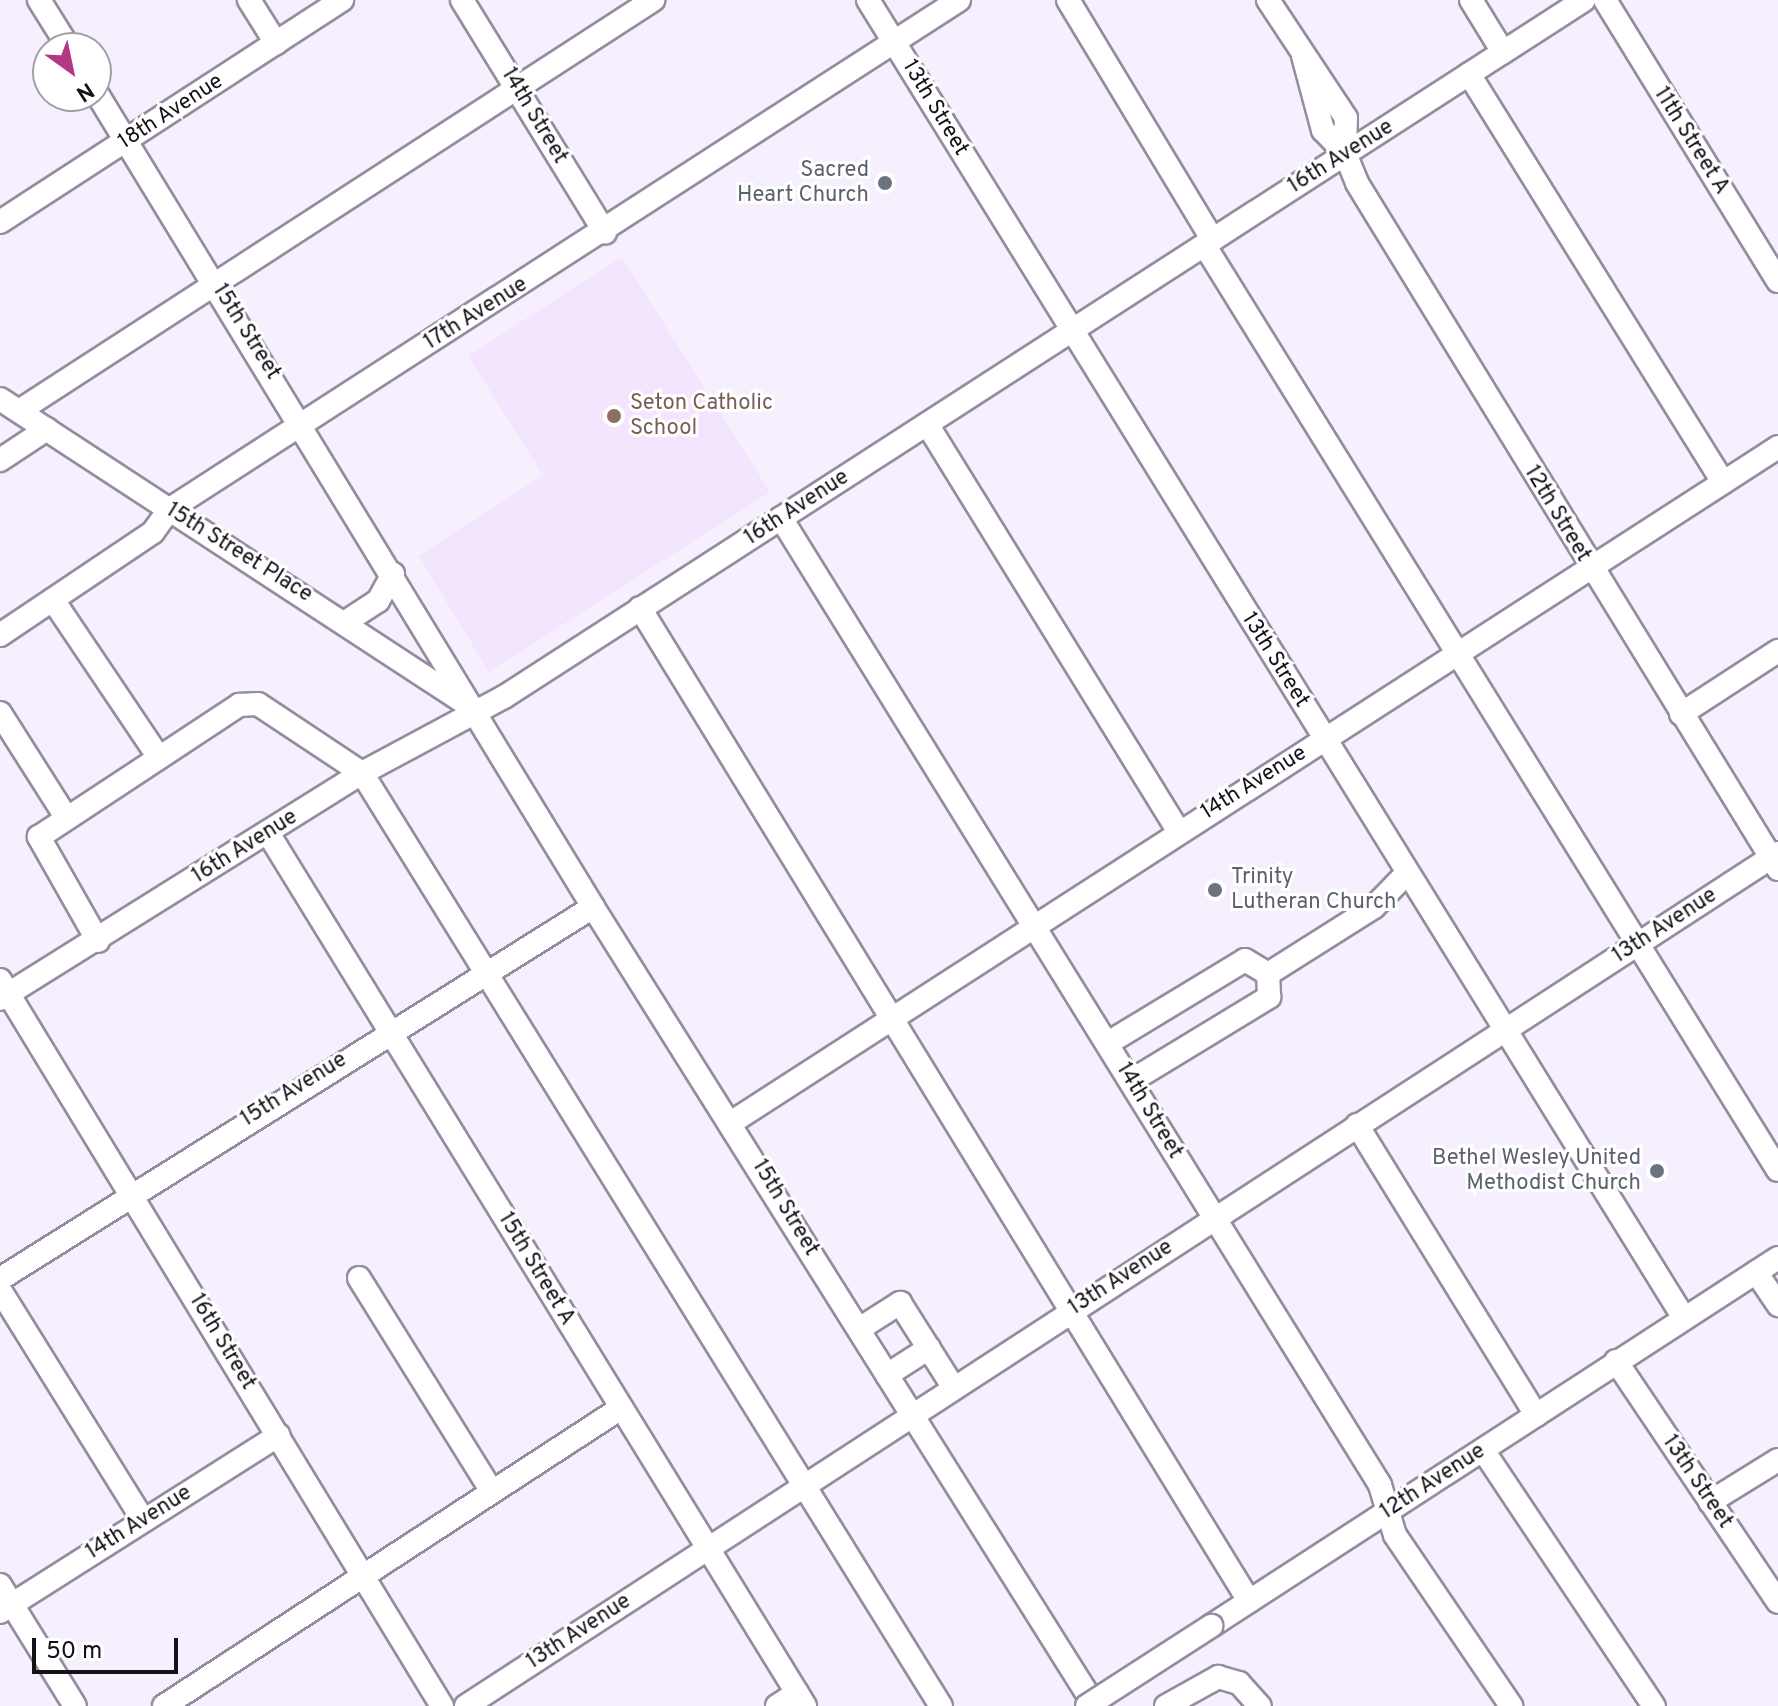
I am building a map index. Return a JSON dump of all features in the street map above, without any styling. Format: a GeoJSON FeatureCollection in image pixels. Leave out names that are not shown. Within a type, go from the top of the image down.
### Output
{"type":"FeatureCollection","features":[{"type":"Feature","properties":{"kind":"street"},"geometry":{"type":"LineString","coordinates":[[39,0],[59,32]]}},
{"type":"Feature","properties":{"kind":"street"},"geometry":{"type":"LineString","coordinates":[[249,0],[276,43]]}},
{"type":"Feature","properties":{"kind":"street","name":"18th Avenue"},"geometry":{"type":"LineString","coordinates":[[0,222],[342,0]]}},
{"type":"Feature","properties":{"kind":"street","name":"14th Street"},"geometry":{"type":"LineString","coordinates":[[462,0],[605,232]]}},
{"type":"Feature","properties":{"kind":"street"},"geometry":{"type":"LineString","coordinates":[[19,411],[653,0]]}},
{"type":"Feature","properties":{"kind":"street","name":"13th Street"},"geometry":{"type":"LineString","coordinates":[[868,0],[1503,1031],[1684,1318]]}},
{"type":"Feature","properties":{"kind":"street","name":"17th Avenue"},"geometry":{"type":"LineString","coordinates":[[0,635],[153,532],[170,509],[605,232],[959,0]]}},
{"type":"Feature","properties":{"kind":"street"},"geometry":{"type":"LineString","coordinates":[[1068,0],[1209,243],[1778,1170]]}},
{"type":"Feature","properties":{"kind":"street","name":"12th Street"},"geometry":{"type":"LineString","coordinates":[[1268,0],[1346,118],[1345,153],[1591,570],[1776,860]]}},
{"type":"Feature","properties":{"kind":"street"},"geometry":{"type":"LineString","coordinates":[[1471,0],[1503,52]]}},
{"type":"Feature","properties":{"kind":"street","name":"16th Avenue"},"geometry":{"type":"LineString","coordinates":[[3,991],[98,941],[362,773],[475,710],[640,608],[1584,0]]}},
{"type":"Feature","properties":{"kind":"street","name":"11th Street A"},"geometry":{"type":"LineString","coordinates":[[1605,0],[1778,281]]}},
{"type":"Feature","properties":{"kind":"street"},"geometry":{"type":"LineString","coordinates":[[1469,74],[1723,482]]}},
{"type":"Feature","properties":{"kind":"street","name":"15th Street"},"geometry":{"type":"LineString","coordinates":[[108,112],[304,424],[593,907],[732,1122],[1095,1706]]}},
{"type":"Feature","properties":{"kind":"street","name":"15th Street Place"},"geometry":{"type":"LineString","coordinates":[[0,399],[347,621],[475,710]]}},
{"type":"Feature","properties":{"kind":"street"},"geometry":{"type":"LineString","coordinates":[[927,424],[1178,831]]}},
{"type":"Feature","properties":{"kind":"street"},"geometry":{"type":"LineString","coordinates":[[0,460],[47,429]]}},
{"type":"Feature","properties":{"kind":"street","name":"14th Avenue"},"geometry":{"type":"LineString","coordinates":[[732,1122],[1035,922],[1591,570],[1778,447]]}},
{"type":"Feature","properties":{"kind":"street","name":"14th Street"},"geometry":{"type":"LineString","coordinates":[[781,518],[1035,922],[1213,1218],[1380,1485],[1395,1535],[1511,1706]]}},
{"type":"Feature","properties":{"kind":"street"},"geometry":{"type":"LineString","coordinates":[[347,621],[378,601],[393,574]]}},
{"type":"Feature","properties":{"kind":"street"},"geometry":{"type":"LineString","coordinates":[[53,600],[159,758]]}},
{"type":"Feature","properties":{"kind":"street"},"geometry":{"type":"LineString","coordinates":[[640,608],[1249,1601]]}},
{"type":"Feature","properties":{"kind":"street"},"geometry":{"type":"LineString","coordinates":[[1681,714],[1778,651]]}},
{"type":"Feature","properties":{"kind":"street"},"geometry":{"type":"LineString","coordinates":[[98,941],[39,846],[39,837],[248,701],[362,773],[488,970],[802,1487],[941,1706]]}},
{"type":"Feature","properties":{"kind":"street"},"geometry":{"type":"LineString","coordinates":[[0,713],[66,817]]}},
{"type":"Feature","properties":{"kind":"street","name":"15th Street A"},"geometry":{"type":"LineString","coordinates":[[268,833],[621,1408],[704,1550],[801,1700]]}},
{"type":"Feature","properties":{"kind":"street","name":"13th Avenue"},"geometry":{"type":"LineString","coordinates":[[466,1706],[1638,943],[1776,860]]}},
{"type":"Feature","properties":{"kind":"street"},"geometry":{"type":"LineString","coordinates":[[1268,974],[1374,907],[1406,874]]}},
{"type":"Feature","properties":{"kind":"street","name":"15th Avenue"},"geometry":{"type":"LineString","coordinates":[[0,1279],[390,1030],[593,907]]}},
{"type":"Feature","properties":{"kind":"street"},"geometry":{"type":"LineString","coordinates":[[1108,1043],[1245,960],[1268,974]]}},
{"type":"Feature","properties":{"kind":"street"},"geometry":{"type":"LineString","coordinates":[[1131,1081],[1269,997],[1268,974]]}},
{"type":"Feature","properties":{"kind":"street","name":"16th Street"},"geometry":{"type":"LineString","coordinates":[[3,991],[132,1193],[442,1706]]}},
{"type":"Feature","properties":{"kind":"street"},"geometry":{"type":"LineString","coordinates":[[1357,1125],[1536,1415]]}},
{"type":"Feature","properties":{"kind":"street","name":"12th Avenue"},"geometry":{"type":"LineString","coordinates":[[1087,1706],[1778,1258]]}},
{"type":"Feature","properties":{"kind":"street"},"geometry":{"type":"LineString","coordinates":[[1756,1272],[1778,1305]]}},
{"type":"Feature","properties":{"kind":"street"},"geometry":{"type":"LineString","coordinates":[[359,1278],[491,1490]]}},
{"type":"Feature","properties":{"kind":"street"},"geometry":{"type":"LineString","coordinates":[[0,1290],[143,1520]]}},
{"type":"Feature","properties":{"kind":"street"},"geometry":{"type":"LineString","coordinates":[[859,1329],[900,1303],[954,1388]]}},
{"type":"Feature","properties":{"kind":"street"},"geometry":{"type":"LineString","coordinates":[[887,1375],[929,1348]]}},
{"type":"Feature","properties":{"kind":"street","name":"13th Street"},"geometry":{"type":"LineString","coordinates":[[1616,1361],[1778,1602]]}},
{"type":"Feature","properties":{"kind":"street"},"geometry":{"type":"LineString","coordinates":[[164,1706],[621,1408]]}},
{"type":"Feature","properties":{"kind":"street","name":"14th Avenue"},"geometry":{"type":"LineString","coordinates":[[4,1600],[143,1520],[279,1435]]}},
{"type":"Feature","properties":{"kind":"street"},"geometry":{"type":"LineString","coordinates":[[1483,1450],[1654,1706]]}},
{"type":"Feature","properties":{"kind":"street"},"geometry":{"type":"LineString","coordinates":[[1710,1502],[1778,1460]]}},
{"type":"Feature","properties":{"kind":"street"},"geometry":{"type":"LineString","coordinates":[[4,1600],[75,1706]]}},
{"type":"Feature","properties":{"kind":"street"},"geometry":{"type":"LineString","coordinates":[[1166,1706],[1218,1677],[1239,1683],[1260,1706]]}},
{"type":"Feature","properties":{"kind":"street"},"geometry":{"type":"LineString","coordinates":[[777,1706],[801,1700]]}},
{"type":"Feature","properties":{"kind":"shaded area","name":"Seton Catholic School"},"geometry":{"type":"Polygon","coordinates":[[[622,257],[770,492],[489,672],[419,556],[543,475],[468,356],[622,257]]]}},
{"type":"Feature","properties":{"kind":"place","name":"Sacred Heart Church"},"geometry":{"type":"Point","coordinates":[885,183]}},
{"type":"Feature","properties":{"kind":"place","name":"Seton Catholic School"},"geometry":{"type":"Point","coordinates":[614,416]}},
{"type":"Feature","properties":{"kind":"place","name":"Trinity Lutheran Church"},"geometry":{"type":"Point","coordinates":[1215,890]}},
{"type":"Feature","properties":{"kind":"place","name":"Bethel Wesley United Methodist Church"},"geometry":{"type":"Point","coordinates":[1657,1171]}}]}
